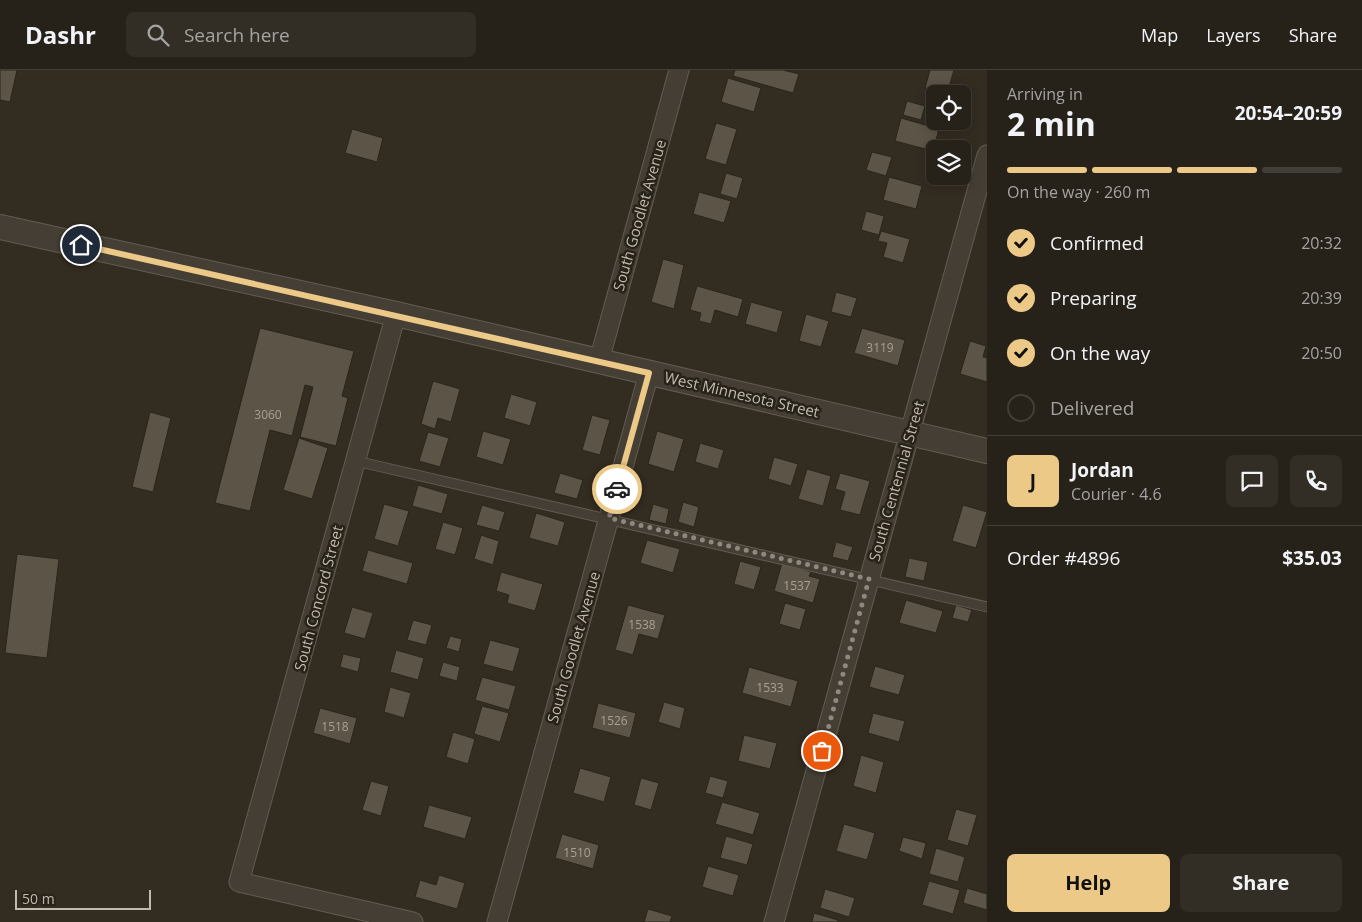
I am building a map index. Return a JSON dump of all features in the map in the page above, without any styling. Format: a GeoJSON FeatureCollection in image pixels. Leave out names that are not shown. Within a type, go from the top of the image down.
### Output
{"type":"FeatureCollection","features":[{"type":"Feature","properties":{"kind":"street","name":"South Goodlet Avenue"},"geometry":{"type":"LineString","coordinates":[[599,361],[679,70]]}},
{"type":"Feature","properties":{"kind":"street","name":"South Centennial Street"},"geometry":{"type":"LineString","coordinates":[[774,922],[987,155]]}},
{"type":"Feature","properties":{"kind":"street","name":"West Minnesota Street"},"geometry":{"type":"LineString","coordinates":[[0,227],[396,314],[987,451]]}},
{"type":"Feature","properties":{"kind":"street","name":"South Concord Street"},"geometry":{"type":"LineString","coordinates":[[396,314],[239,882],[413,922]]}},
{"type":"Feature","properties":{"kind":"street","name":"South Goodlet Avenue"},"geometry":{"type":"LineString","coordinates":[[497,922],[649,373]]}},
{"type":"Feature","properties":{"kind":"lane"},"geometry":{"type":"LineString","coordinates":[[356,460],[987,607]]}},
{"type":"Feature","properties":{"kind":"building"},"geometry":{"type":"Polygon","coordinates":[[[0,70],[17,70],[10,102],[0,100],[0,70]]]}},
{"type":"Feature","properties":{"kind":"building"},"geometry":{"type":"Polygon","coordinates":[[[735,70],[783,70],[799,74],[793,93],[733,76],[735,70]]]}},
{"type":"Feature","properties":{"kind":"building"},"geometry":{"type":"Polygon","coordinates":[[[930,70],[954,70],[950,85],[926,85],[925,88],[930,70]]]}},
{"type":"Feature","properties":{"kind":"building"},"geometry":{"type":"Polygon","coordinates":[[[728,78],[761,88],[754,112],[721,102],[728,78]]]}},
{"type":"Feature","properties":{"kind":"building"},"geometry":{"type":"Polygon","coordinates":[[[907,101],[925,106],[921,120],[903,115],[907,101]]]}},
{"type":"Feature","properties":{"kind":"building"},"geometry":{"type":"Polygon","coordinates":[[[901,118],[926,125],[926,130],[939,130],[936,140],[926,140],[926,149],[895,141],[901,118]]]}},
{"type":"Feature","properties":{"kind":"building"},"geometry":{"type":"Polygon","coordinates":[[[716,123],[737,129],[726,165],[705,159],[716,123]]]}},
{"type":"Feature","properties":{"kind":"building"},"geometry":{"type":"Polygon","coordinates":[[[352,129],[383,138],[377,162],[345,153],[352,129]]]}},
{"type":"Feature","properties":{"kind":"building"},"geometry":{"type":"Polygon","coordinates":[[[872,152],[892,157],[886,176],[866,170],[872,152]]]}},
{"type":"Feature","properties":{"kind":"building"},"geometry":{"type":"Polygon","coordinates":[[[726,173],[743,178],[737,199],[720,194],[726,173]]]}},
{"type":"Feature","properties":{"kind":"building"},"geometry":{"type":"Polygon","coordinates":[[[889,177],[922,186],[916,209],[883,200],[889,177]]]}},
{"type":"Feature","properties":{"kind":"building"},"geometry":{"type":"Polygon","coordinates":[[[699,192],[731,201],[724,223],[693,214],[699,192]]]}},
{"type":"Feature","properties":{"kind":"building"},"geometry":{"type":"Polygon","coordinates":[[[866,211],[884,216],[879,235],[861,230],[866,211]]]}},
{"type":"Feature","properties":{"kind":"building"},"geometry":{"type":"Polygon","coordinates":[[[881,231],[910,239],[903,263],[883,257],[887,243],[878,241],[881,231]]]}},
{"type":"Feature","properties":{"kind":"building"},"geometry":{"type":"Polygon","coordinates":[[[663,259],[684,265],[674,309],[651,302],[663,259]]]}},
{"type":"Feature","properties":{"kind":"building"},"geometry":{"type":"Polygon","coordinates":[[[697,286],[743,299],[738,317],[715,310],[711,324],[699,321],[701,313],[690,310],[697,286]]]}},
{"type":"Feature","properties":{"kind":"building"},"geometry":{"type":"Polygon","coordinates":[[[836,292],[857,298],[851,317],[831,312],[836,292]]]}},
{"type":"Feature","properties":{"kind":"building"},"geometry":{"type":"Polygon","coordinates":[[[751,302],[783,311],[777,333],[745,324],[751,302]]]}},
{"type":"Feature","properties":{"kind":"building"},"geometry":{"type":"Polygon","coordinates":[[[806,314],[829,321],[821,347],[799,341],[806,314]]]}},
{"type":"Feature","properties":{"kind":"building"},"geometry":{"type":"Polygon","coordinates":[[[260,328],[354,351],[342,396],[348,398],[336,446],[300,437],[313,387],[305,385],[292,436],[270,430],[250,511],[215,503],[260,328]]]}},
{"type":"Feature","properties":{"kind":"building"},"geometry":{"type":"Polygon","coordinates":[[[862,328],[905,340],[898,366],[854,353],[862,328]]]}},
{"type":"Feature","properties":{"kind":"building"},"geometry":{"type":"Polygon","coordinates":[[[970,341],[986,346],[983,357],[987,358],[987,382],[960,374],[970,341]]]}},
{"type":"Feature","properties":{"kind":"building"},"geometry":{"type":"Polygon","coordinates":[[[433,381],[460,389],[451,422],[438,418],[435,429],[421,424],[433,381]]]}},
{"type":"Feature","properties":{"kind":"building"},"geometry":{"type":"Polygon","coordinates":[[[511,394],[537,402],[530,426],[504,418],[511,394]]]}},
{"type":"Feature","properties":{"kind":"building"},"geometry":{"type":"Polygon","coordinates":[[[150,412],[171,418],[153,492],[132,487],[150,412]]]}},
{"type":"Feature","properties":{"kind":"building"},"geometry":{"type":"Polygon","coordinates":[[[592,415],[610,420],[600,455],[582,450],[592,415]]]}},
{"type":"Feature","properties":{"kind":"building"},"geometry":{"type":"Polygon","coordinates":[[[483,431],[511,439],[503,465],[476,457],[483,431]]]}},
{"type":"Feature","properties":{"kind":"building"},"geometry":{"type":"Polygon","coordinates":[[[657,431],[684,439],[674,472],[648,464],[657,431]]]}},
{"type":"Feature","properties":{"kind":"building"},"geometry":{"type":"Polygon","coordinates":[[[428,432],[449,438],[440,467],[419,461],[428,432]]]}},
{"type":"Feature","properties":{"kind":"building"},"geometry":{"type":"Polygon","coordinates":[[[299,438],[328,448],[312,499],[283,490],[299,438]]]}},
{"type":"Feature","properties":{"kind":"building"},"geometry":{"type":"Polygon","coordinates":[[[700,443],[724,450],[718,469],[695,462],[700,443]]]}},
{"type":"Feature","properties":{"kind":"building"},"geometry":{"type":"Polygon","coordinates":[[[774,457],[798,464],[791,486],[768,479],[774,457]]]}},
{"type":"Feature","properties":{"kind":"building"},"geometry":{"type":"Polygon","coordinates":[[[807,469],[831,476],[823,506],[798,499],[807,469]]]}},
{"type":"Feature","properties":{"kind":"building"},"geometry":{"type":"Polygon","coordinates":[[[560,473],[583,480],[577,499],[554,493],[560,473]]]}},
{"type":"Feature","properties":{"kind":"building"},"geometry":{"type":"Polygon","coordinates":[[[840,473],[870,481],[860,515],[840,510],[845,492],[835,489],[840,473]]]}},
{"type":"Feature","properties":{"kind":"building"},"geometry":{"type":"Polygon","coordinates":[[[418,485],[448,494],[442,514],[412,506],[418,485]]]}},
{"type":"Feature","properties":{"kind":"building"},"geometry":{"type":"Polygon","coordinates":[[[683,502],[699,507],[694,527],[678,522],[683,502]]]}},
{"type":"Feature","properties":{"kind":"building"},"geometry":{"type":"Polygon","coordinates":[[[384,504],[409,511],[398,546],[374,539],[384,504]]]}},
{"type":"Feature","properties":{"kind":"building"},"geometry":{"type":"Polygon","coordinates":[[[653,504],[669,509],[666,524],[649,520],[653,504]]]}},
{"type":"Feature","properties":{"kind":"building"},"geometry":{"type":"Polygon","coordinates":[[[482,505],[505,512],[499,531],[476,525],[482,505]]]}},
{"type":"Feature","properties":{"kind":"building"},"geometry":{"type":"Polygon","coordinates":[[[963,505],[987,512],[976,548],[952,541],[963,505]]]}},
{"type":"Feature","properties":{"kind":"building"},"geometry":{"type":"Polygon","coordinates":[[[536,513],[565,522],[558,546],[529,538],[536,513]]]}},
{"type":"Feature","properties":{"kind":"building"},"geometry":{"type":"Polygon","coordinates":[[[443,522],[463,528],[455,555],[435,549],[443,522]]]}},
{"type":"Feature","properties":{"kind":"building"},"geometry":{"type":"Polygon","coordinates":[[[481,535],[499,541],[493,565],[474,559],[481,535]]]}},
{"type":"Feature","properties":{"kind":"building"},"geometry":{"type":"Polygon","coordinates":[[[647,540],[680,549],[673,573],[640,563],[647,540]]]}},
{"type":"Feature","properties":{"kind":"building"},"geometry":{"type":"Polygon","coordinates":[[[836,542],[853,547],[848,561],[832,557],[836,542]]]}},
{"type":"Feature","properties":{"kind":"building"},"geometry":{"type":"Polygon","coordinates":[[[368,550],[413,563],[407,584],[362,571],[368,550]]]}},
{"type":"Feature","properties":{"kind":"building"},"geometry":{"type":"Polygon","coordinates":[[[17,554],[59,559],[47,658],[5,653],[17,554]]]}},
{"type":"Feature","properties":{"kind":"building"},"geometry":{"type":"Polygon","coordinates":[[[909,558],[928,562],[924,581],[905,577],[909,558]]]}},
{"type":"Feature","properties":{"kind":"building"},"geometry":{"type":"Polygon","coordinates":[[[740,561],[761,567],[754,590],[734,584],[740,561]]]}},
{"type":"Feature","properties":{"kind":"building"},"geometry":{"type":"Polygon","coordinates":[[[782,563],[811,572],[809,576],[820,579],[813,603],[774,591],[782,563]]]}},
{"type":"Feature","properties":{"kind":"building"},"geometry":{"type":"Polygon","coordinates":[[[501,572],[543,584],[535,611],[507,603],[509,595],[496,591],[501,572]]]}},
{"type":"Feature","properties":{"kind":"building"},"geometry":{"type":"Polygon","coordinates":[[[906,600],[943,611],[936,633],[899,623],[906,600]]]}},
{"type":"Feature","properties":{"kind":"building"},"geometry":{"type":"Polygon","coordinates":[[[785,603],[806,609],[800,630],[779,624],[785,603]]]}},
{"type":"Feature","properties":{"kind":"building"},"geometry":{"type":"Polygon","coordinates":[[[628,605],[665,615],[658,639],[639,634],[633,655],[615,650],[628,605]]]}},
{"type":"Feature","properties":{"kind":"building"},"geometry":{"type":"Polygon","coordinates":[[[956,605],[972,610],[968,622],[952,618],[956,605]]]}},
{"type":"Feature","properties":{"kind":"building"},"geometry":{"type":"Polygon","coordinates":[[[352,607],[373,613],[365,639],[344,633],[352,607]]]}},
{"type":"Feature","properties":{"kind":"building"},"geometry":{"type":"Polygon","coordinates":[[[413,620],[432,625],[426,645],[407,640],[413,620]]]}},
{"type":"Feature","properties":{"kind":"building"},"geometry":{"type":"Polygon","coordinates":[[[450,636],[462,639],[459,652],[446,648],[450,636]]]}},
{"type":"Feature","properties":{"kind":"building"},"geometry":{"type":"Polygon","coordinates":[[[490,640],[520,648],[513,672],[483,664],[490,640]]]}},
{"type":"Feature","properties":{"kind":"building"},"geometry":{"type":"Polygon","coordinates":[[[396,650],[424,658],[418,680],[390,672],[396,650]]]}},
{"type":"Feature","properties":{"kind":"building"},"geometry":{"type":"Polygon","coordinates":[[[343,654],[361,658],[358,672],[340,667],[343,654]]]}},
{"type":"Feature","properties":{"kind":"building"},"geometry":{"type":"Polygon","coordinates":[[[443,662],[460,667],[457,681],[439,676],[443,662]]]}},
{"type":"Feature","properties":{"kind":"building"},"geometry":{"type":"Polygon","coordinates":[[[875,666],[905,675],[899,695],[869,687],[875,666]]]}},
{"type":"Feature","properties":{"kind":"building"},"geometry":{"type":"Polygon","coordinates":[[[749,667],[798,681],[791,707],[742,693],[749,667]]]}},
{"type":"Feature","properties":{"kind":"building"},"geometry":{"type":"Polygon","coordinates":[[[482,677],[516,686],[509,710],[475,700],[482,677]]]}},
{"type":"Feature","properties":{"kind":"building"},"geometry":{"type":"Polygon","coordinates":[[[390,687],[411,693],[404,718],[384,712],[390,687]]]}},
{"type":"Feature","properties":{"kind":"building"},"geometry":{"type":"Polygon","coordinates":[[[664,702],[685,708],[680,729],[658,722],[664,702]]]}},
{"type":"Feature","properties":{"kind":"building"},"geometry":{"type":"Polygon","coordinates":[[[598,703],[636,713],[630,738],[592,728],[598,703]]]}},
{"type":"Feature","properties":{"kind":"building"},"geometry":{"type":"Polygon","coordinates":[[[482,706],[509,713],[500,742],[474,734],[482,706]]]}},
{"type":"Feature","properties":{"kind":"building"},"geometry":{"type":"Polygon","coordinates":[[[320,708],[357,718],[350,744],[313,733],[320,708]]]}},
{"type":"Feature","properties":{"kind":"building"},"geometry":{"type":"Polygon","coordinates":[[[873,713],[905,721],[899,742],[868,733],[873,713]]]}},
{"type":"Feature","properties":{"kind":"building"},"geometry":{"type":"Polygon","coordinates":[[[453,732],[475,739],[468,764],[446,757],[453,732]]]}},
{"type":"Feature","properties":{"kind":"building"},"geometry":{"type":"Polygon","coordinates":[[[744,735],[777,743],[770,769],[738,761],[744,735]]]}},
{"type":"Feature","properties":{"kind":"building"},"geometry":{"type":"Polygon","coordinates":[[[861,755],[884,762],[876,793],[853,786],[861,755]]]}},
{"type":"Feature","properties":{"kind":"building"},"geometry":{"type":"Polygon","coordinates":[[[580,768],[611,777],[604,802],[573,793],[580,768]]]}},
{"type":"Feature","properties":{"kind":"building"},"geometry":{"type":"Polygon","coordinates":[[[710,776],[728,781],[723,798],[705,793],[710,776]]]}},
{"type":"Feature","properties":{"kind":"building"},"geometry":{"type":"Polygon","coordinates":[[[641,778],[659,783],[651,810],[634,805],[641,778]]]}},
{"type":"Feature","properties":{"kind":"building"},"geometry":{"type":"Polygon","coordinates":[[[371,781],[389,786],[381,816],[362,810],[371,781]]]}},
{"type":"Feature","properties":{"kind":"building"},"geometry":{"type":"Polygon","coordinates":[[[722,802],[760,813],[753,835],[715,824],[722,802]]]}},
{"type":"Feature","properties":{"kind":"building"},"geometry":{"type":"Polygon","coordinates":[[[429,805],[472,817],[465,839],[423,827],[429,805]]]}},
{"type":"Feature","properties":{"kind":"building"},"geometry":{"type":"Polygon","coordinates":[[[956,809],[977,815],[968,846],[947,840],[956,809]]]}},
{"type":"Feature","properties":{"kind":"building"},"geometry":{"type":"Polygon","coordinates":[[[844,824],[875,833],[867,860],[836,851],[844,824]]]}},
{"type":"Feature","properties":{"kind":"building"},"geometry":{"type":"Polygon","coordinates":[[[562,834],[599,845],[593,869],[555,858],[562,834]]]}},
{"type":"Feature","properties":{"kind":"building"},"geometry":{"type":"Polygon","coordinates":[[[726,836],[753,844],[747,865],[720,858],[726,836]]]}},
{"type":"Feature","properties":{"kind":"building"},"geometry":{"type":"Polygon","coordinates":[[[903,837],[926,843],[922,859],[899,851],[903,837]]]}},
{"type":"Feature","properties":{"kind":"building"},"geometry":{"type":"Polygon","coordinates":[[[936,848],[965,857],[958,882],[929,874],[936,848]]]}},
{"type":"Feature","properties":{"kind":"building"},"geometry":{"type":"Polygon","coordinates":[[[708,866],[739,875],[733,896],[702,887],[708,866]]]}},
{"type":"Feature","properties":{"kind":"building"},"geometry":{"type":"Polygon","coordinates":[[[439,875],[465,883],[457,909],[415,897],[420,880],[436,885],[439,875]]]}},
{"type":"Feature","properties":{"kind":"building"},"geometry":{"type":"Polygon","coordinates":[[[929,881],[960,890],[953,914],[922,905],[929,881]]]}},
{"type":"Feature","properties":{"kind":"building"},"geometry":{"type":"Polygon","coordinates":[[[967,888],[987,894],[987,910],[963,903],[967,888]]]}},
{"type":"Feature","properties":{"kind":"building"},"geometry":{"type":"Polygon","coordinates":[[[825,889],[855,898],[849,917],[820,908],[825,889]]]}},
{"type":"Feature","properties":{"kind":"building"},"geometry":{"type":"Polygon","coordinates":[[[648,909],[672,916],[670,922],[644,922],[648,909]]]}},
{"type":"Feature","properties":{"kind":"building"},"geometry":{"type":"Polygon","coordinates":[[[814,913],[838,920],[837,922],[812,922],[814,913]]]}},
{"type":"Feature","properties":{"kind":"way so far"},"geometry":{"type":"LineString","coordinates":[[617,489],[609,518],[869,579],[822,751]]}},
{"type":"Feature","properties":{"kind":"route"},"geometry":{"type":"LineString","coordinates":[[81,245],[396,314],[649,373],[617,489]]}}]}
